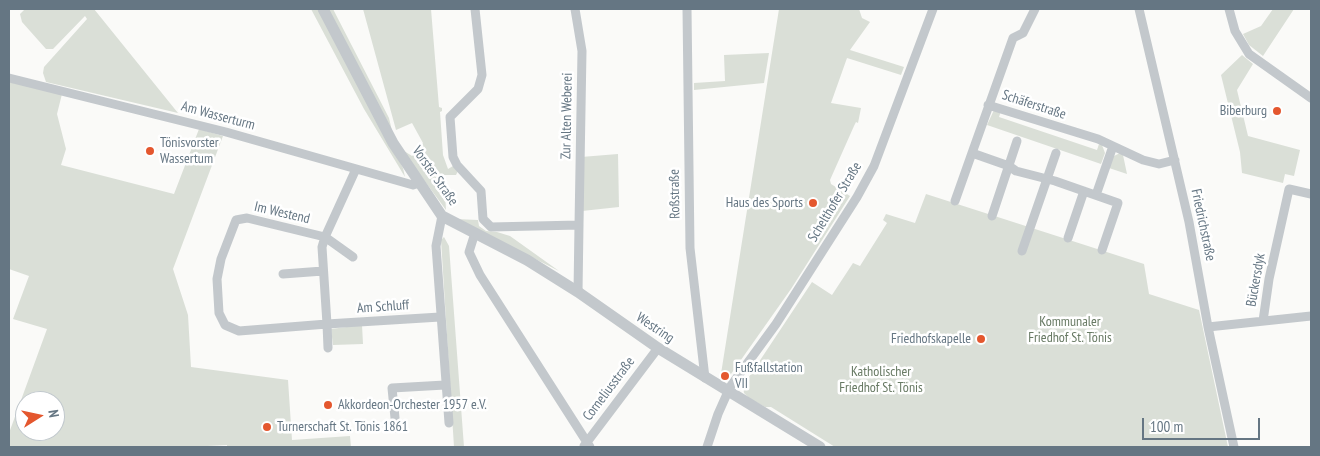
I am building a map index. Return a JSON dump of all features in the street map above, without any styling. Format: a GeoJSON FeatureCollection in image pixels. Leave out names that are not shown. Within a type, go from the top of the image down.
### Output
{"type":"FeatureCollection","features":[{"type":"Feature","properties":{"kind":"street","name":"Vorster Straße"},"geometry":{"type":"LineString","coordinates":[[323,9],[372,105],[419,183],[442,216],[475,233]]}},
{"type":"Feature","properties":{"kind":"street"},"geometry":{"type":"LineString","coordinates":[[476,9],[482,75],[478,89],[450,117],[453,157],[456,165],[481,191],[484,219],[491,227],[579,225]]}},
{"type":"Feature","properties":{"kind":"street","name":"Zur Alten Weberei"},"geometry":{"type":"LineString","coordinates":[[575,9],[582,51],[578,292]]}},
{"type":"Feature","properties":{"kind":"street","name":"Roßstraße"},"geometry":{"type":"LineString","coordinates":[[687,9],[690,248],[705,378]]}},
{"type":"Feature","properties":{"kind":"street","name":"Schelthofer Straße"},"geometry":{"type":"LineString","coordinates":[[707,447],[718,414],[728,393],[857,197],[874,166],[933,9]]}},
{"type":"Feature","properties":{"kind":"street","name":"Schäferstraße"},"geometry":{"type":"LineString","coordinates":[[1036,9],[1023,33],[1013,38],[988,105],[1112,146],[1151,163],[1174,160]]}},
{"type":"Feature","properties":{"kind":"street","name":"Friedrichstraße"},"geometry":{"type":"LineString","coordinates":[[1139,9],[1189,222],[1208,327],[1234,447]]}},
{"type":"Feature","properties":{"kind":"street"},"geometry":{"type":"LineString","coordinates":[[1229,9],[1235,32],[1249,54],[1311,98]]}},
{"type":"Feature","properties":{"kind":"street","name":"Am Wasserturm"},"geometry":{"type":"LineString","coordinates":[[9,78],[226,132],[412,185],[419,183]]}},
{"type":"Feature","properties":{"kind":"street"},"geometry":{"type":"LineString","coordinates":[[955,201],[988,105]]}},
{"type":"Feature","properties":{"kind":"street"},"geometry":{"type":"LineString","coordinates":[[992,216],[1017,140]]}},
{"type":"Feature","properties":{"kind":"street"},"geometry":{"type":"LineString","coordinates":[[1096,195],[1112,146]]}},
{"type":"Feature","properties":{"kind":"street"},"geometry":{"type":"LineString","coordinates":[[972,153],[1009,166],[1016,171],[1118,203],[1102,250]]}},
{"type":"Feature","properties":{"kind":"street"},"geometry":{"type":"LineString","coordinates":[[1022,251],[1056,153]]}},
{"type":"Feature","properties":{"kind":"street","name":"Im Westend"},"geometry":{"type":"LineString","coordinates":[[328,348],[322,247],[356,169]]}},
{"type":"Feature","properties":{"kind":"street","name":"Bückersdyk"},"geometry":{"type":"LineString","coordinates":[[1263,321],[1276,245],[1289,189],[1311,194]]}},
{"type":"Feature","properties":{"kind":"street"},"geometry":{"type":"LineString","coordinates":[[1068,238],[1084,191]]}},
{"type":"Feature","properties":{"kind":"street"},"geometry":{"type":"LineString","coordinates":[[442,216],[436,246],[449,423]]}},
{"type":"Feature","properties":{"kind":"street","name":"Im Westend"},"geometry":{"type":"LineString","coordinates":[[327,324],[239,331],[225,325],[219,313],[217,279],[231,228],[236,220],[247,218],[325,237],[353,257]]}},
{"type":"Feature","properties":{"kind":"street"},"geometry":{"type":"LineString","coordinates":[[475,233],[469,252],[480,275],[586,445]]}},
{"type":"Feature","properties":{"kind":"street","name":"Westring"},"geometry":{"type":"LineString","coordinates":[[475,233],[505,248],[578,292],[658,348],[728,393],[820,447]]}},
{"type":"Feature","properties":{"kind":"street"},"geometry":{"type":"LineString","coordinates":[[283,274],[323,271]]}},
{"type":"Feature","properties":{"kind":"street","name":"Bückersdyk"},"geometry":{"type":"LineString","coordinates":[[1208,327],[1311,316]]}},
{"type":"Feature","properties":{"kind":"street","name":"Am Schluff"},"geometry":{"type":"LineString","coordinates":[[327,324],[440,317]]}},
{"type":"Feature","properties":{"kind":"street","name":"Corneliusstraße"},"geometry":{"type":"LineString","coordinates":[[586,445],[658,348]]}},
{"type":"Feature","properties":{"kind":"street"},"geometry":{"type":"LineString","coordinates":[[396,428],[392,388],[445,385]]}},
{"type":"Feature","properties":{"kind":"green space"},"geometry":{"type":"Polygon","coordinates":[[[25,9],[94,9],[178,113],[46,82],[43,73],[44,67],[87,19],[85,16],[53,49],[46,49],[22,22],[20,14],[25,9]]]}},
{"type":"Feature","properties":{"kind":"green space"},"geometry":{"type":"Polygon","coordinates":[[[311,9],[319,9],[403,168],[405,177],[364,109],[311,9]]]}},
{"type":"Feature","properties":{"kind":"green space"},"geometry":{"type":"Polygon","coordinates":[[[328,9],[333,9],[389,118],[393,135],[328,9]]]}},
{"type":"Feature","properties":{"kind":"green space"},"geometry":{"type":"Polygon","coordinates":[[[363,9],[431,9],[439,107],[442,108],[440,112],[443,155],[448,169],[453,166],[458,171],[456,175],[444,175],[446,210],[401,149],[412,156],[423,143],[412,123],[396,130],[363,9]]]}},
{"type":"Feature","properties":{"kind":"green space"},"geometry":{"type":"Polygon","coordinates":[[[779,9],[859,9],[862,18],[870,22],[850,50],[904,67],[901,75],[847,58],[831,103],[861,108],[858,123],[856,122],[854,126],[830,180],[831,184],[850,196],[791,289],[731,374],[725,380],[720,380],[779,9]]]}},
{"type":"Feature","properties":{"kind":"green space"},"geometry":{"type":"Polygon","coordinates":[[[1273,9],[1294,9],[1263,56],[1249,45],[1243,34],[1261,26],[1273,9]]]}},
{"type":"Feature","properties":{"kind":"green space"},"geometry":{"type":"Polygon","coordinates":[[[769,53],[764,83],[694,90],[694,83],[725,81],[724,55],[769,53]]]}},
{"type":"Feature","properties":{"kind":"green space"},"geometry":{"type":"Polygon","coordinates":[[[1242,55],[1253,64],[1237,90],[1248,136],[1300,150],[1294,176],[1285,174],[1283,183],[1242,173],[1240,152],[1221,75],[1242,55]]]}},
{"type":"Feature","properties":{"kind":"green space"},"geometry":{"type":"Polygon","coordinates":[[[9,82],[62,94],[57,114],[66,149],[61,165],[174,194],[199,129],[223,136],[173,269],[188,315],[191,367],[288,380],[292,440],[350,436],[351,447],[227,447],[227,445],[188,447],[9,447],[9,433],[15,417],[15,441],[65,441],[65,391],[24,391],[47,329],[13,319],[29,276],[9,269],[9,82]]]}},
{"type":"Feature","properties":{"kind":"green space"},"geometry":{"type":"Polygon","coordinates":[[[994,110],[1001,111],[999,117],[1097,150],[1099,144],[1102,145],[1105,153],[1101,164],[987,125],[994,110]]]}},
{"type":"Feature","properties":{"kind":"green space"},"geometry":{"type":"Polygon","coordinates":[[[1120,153],[1123,155],[1127,174],[1109,168],[1112,157],[1120,153]]]}},
{"type":"Feature","properties":{"kind":"green space"},"geometry":{"type":"Polygon","coordinates":[[[618,154],[619,207],[582,211],[581,157],[618,154]]]}},
{"type":"Feature","properties":{"kind":"green space","name":"Kommunaler Friedhof St. Tönis"},"geometry":{"type":"Polygon","coordinates":[[[926,194],[1144,264],[1149,294],[1199,310],[1228,447],[835,447],[771,407],[765,407],[749,398],[744,393],[743,386],[812,282],[832,295],[853,263],[860,266],[887,223],[883,220],[886,214],[915,223],[926,194]]]}},
{"type":"Feature","properties":{"kind":"green space"},"geometry":{"type":"Polygon","coordinates":[[[456,219],[478,220],[479,226],[486,231],[510,236],[559,271],[456,219]]]}},
{"type":"Feature","properties":{"kind":"green space"},"geometry":{"type":"Polygon","coordinates":[[[444,237],[449,246],[464,447],[454,447],[441,240],[444,237]]]}},
{"type":"Feature","properties":{"kind":"green space"},"geometry":{"type":"Polygon","coordinates":[[[362,325],[363,344],[333,345],[331,329],[362,325]]]}},
{"type":"Feature","properties":{"kind":"place","name":"Biberburg"},"geometry":{"type":"Point","coordinates":[1277,111]}},
{"type":"Feature","properties":{"kind":"place","name":"Tönisvorster Wassertum"},"geometry":{"type":"Point","coordinates":[150,151]}},
{"type":"Feature","properties":{"kind":"place","name":"Haus des Sports"},"geometry":{"type":"Point","coordinates":[813,203]}},
{"type":"Feature","properties":{"kind":"place","name":"Friedhofskapelle"},"geometry":{"type":"Point","coordinates":[981,339]}},
{"type":"Feature","properties":{"kind":"place","name":"Fußfallstation VII"},"geometry":{"type":"Point","coordinates":[725,376]}},
{"type":"Feature","properties":{"kind":"place","name":"Akkordeon-Orchester 1957 e.V."},"geometry":{"type":"Point","coordinates":[328,405]}},
{"type":"Feature","properties":{"kind":"place","name":"Turnerschaft St. Tönis 1861"},"geometry":{"type":"Point","coordinates":[267,427]}},
{"type":"Feature","properties":{"kind":"park label","name":"Katholischer Friedhof St. Tönis"},"geometry":{"type":"Point","coordinates":[881,380]}}]}
